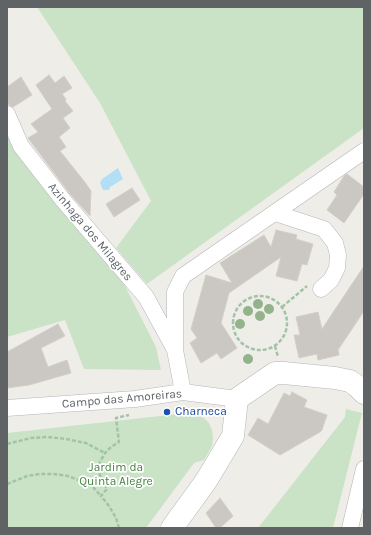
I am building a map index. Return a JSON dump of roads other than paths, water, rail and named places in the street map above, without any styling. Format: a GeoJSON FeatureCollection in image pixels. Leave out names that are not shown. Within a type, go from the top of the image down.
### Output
{"type":"FeatureCollection","features":[{"type":"Feature","properties":{"kind":"street","name":"Azinhaga dos Milagres"},"geometry":{"type":"LineString","coordinates":[[7,114],[21,146],[63,200],[146,297],[175,350]]}},
{"type":"Feature","properties":{"kind":"street"},"geometry":{"type":"LineString","coordinates":[[183,392],[175,350],[175,292],[183,276],[364,151]]}},
{"type":"Feature","properties":{"kind":"street"},"geometry":{"type":"LineString","coordinates":[[274,213],[324,229],[335,243],[338,255],[337,268],[331,280],[320,289]]}},
{"type":"Feature","properties":{"kind":"street"},"geometry":{"type":"LineString","coordinates":[[336,378],[353,376],[364,371]]}},
{"type":"Feature","properties":{"kind":"street"},"geometry":{"type":"LineString","coordinates":[[172,528],[206,481],[233,436],[237,399],[275,373],[336,378],[350,381],[364,392]]}},
{"type":"Feature","properties":{"kind":"street"},"geometry":{"type":"LineString","coordinates":[[364,376],[364,392]]}},
{"type":"Feature","properties":{"kind":"street","name":"Campo das Amoreiras"},"geometry":{"type":"LineString","coordinates":[[7,408],[135,399],[183,392],[237,399]]}},
{"type":"Feature","properties":{"kind":"street"},"geometry":{"type":"LineString","coordinates":[[350,528],[364,469]]}},
{"type":"Feature","properties":{"kind":"water"},"geometry":{"type":"Polygon","coordinates":[[[118,168],[123,179],[110,187],[109,190],[103,190],[100,183],[102,179],[118,168]]]}},
{"type":"Feature","properties":{"kind":"place","name":"Charneca"},"geometry":{"type":"Point","coordinates":[167,412]}},
{"type":"Feature","properties":{"kind":"park label","name":"Jardim da Quinta Alegre"},"geometry":{"type":"Point","coordinates":[116,475]}}]}
